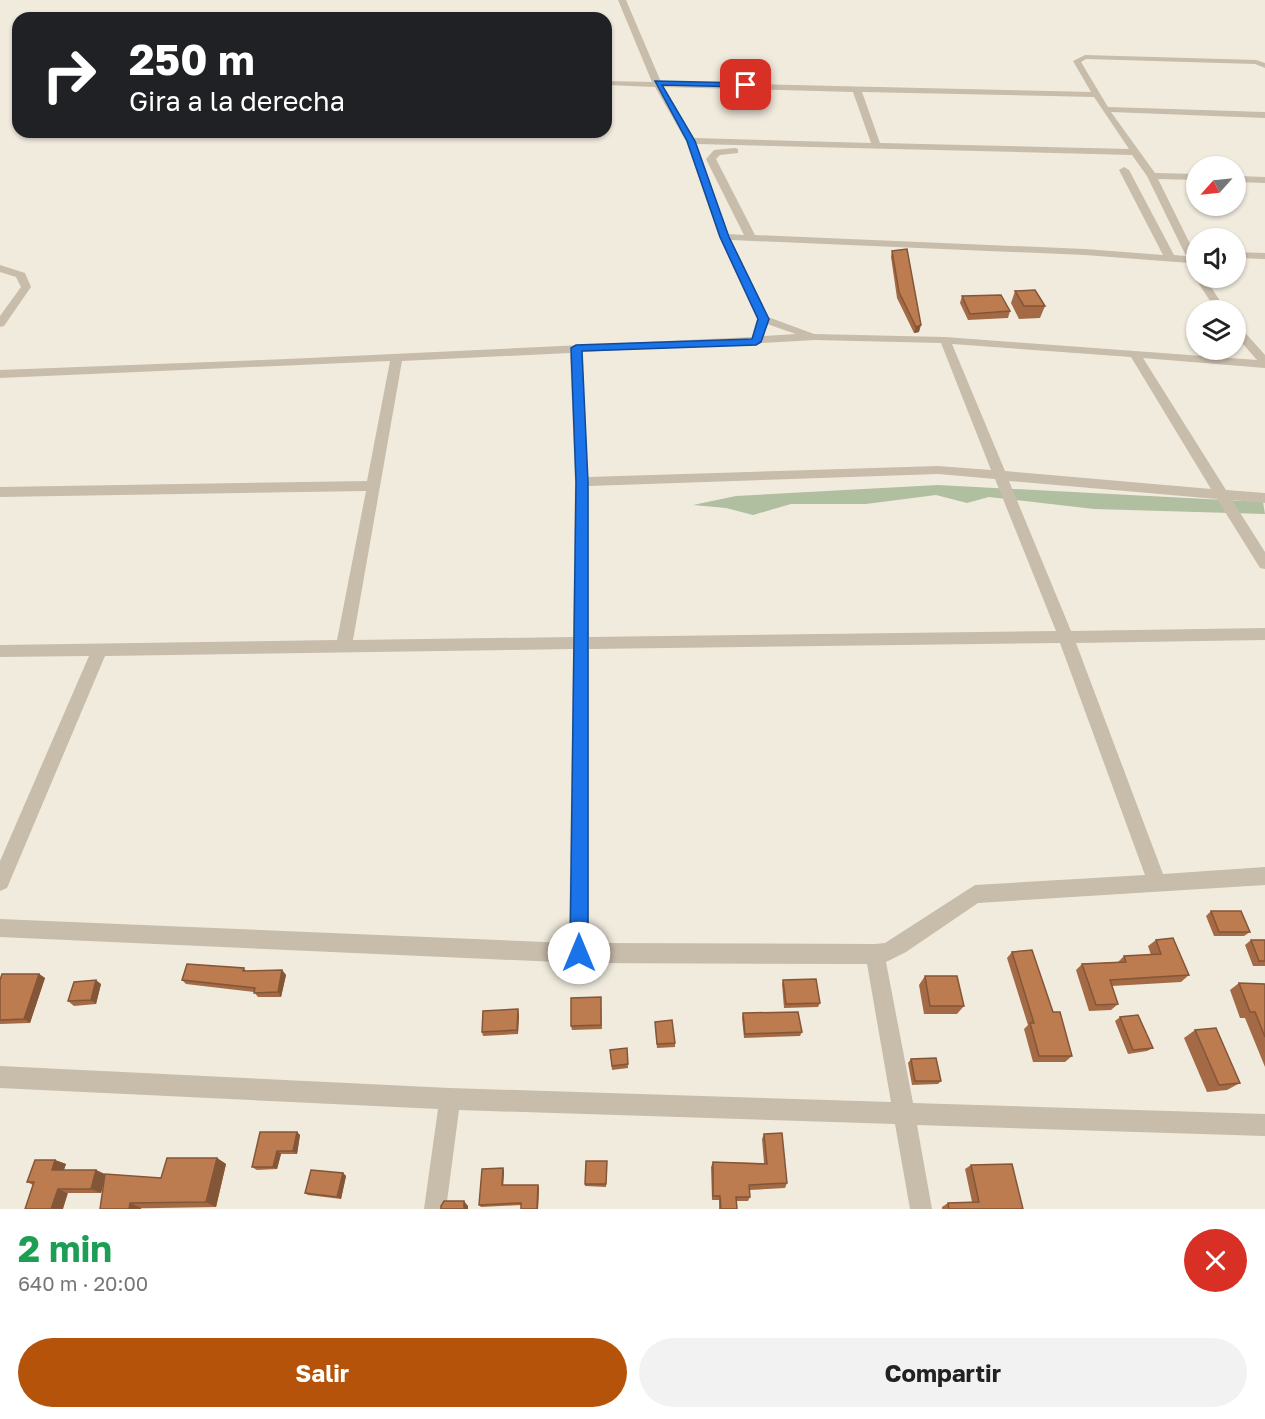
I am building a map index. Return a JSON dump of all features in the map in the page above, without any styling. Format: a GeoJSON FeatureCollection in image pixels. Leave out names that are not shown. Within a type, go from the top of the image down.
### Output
{"type":"FeatureCollection","features":[{"type":"Feature","properties":{"kind":"street"},"geometry":{"type":"LineString","coordinates":[[622,0],[657,83],[691,141],[724,237],[764,319],[815,337]]}},
{"type":"Feature","properties":{"kind":"street"},"geometry":{"type":"LineString","coordinates":[[1186,242],[1152,176],[1105,109],[1077,61],[1080,58],[1256,62],[1265,66]]}},
{"type":"Feature","properties":{"kind":"street"},"geometry":{"type":"LineString","coordinates":[[612,83],[1098,95]]}},
{"type":"Feature","properties":{"kind":"street"},"geometry":{"type":"LineString","coordinates":[[856,88],[878,146]]}},
{"type":"Feature","properties":{"kind":"street"},"geometry":{"type":"LineString","coordinates":[[1105,109],[1265,115]]}},
{"type":"Feature","properties":{"kind":"street"},"geometry":{"type":"LineString","coordinates":[[691,141],[1135,152]]}},
{"type":"Feature","properties":{"kind":"street"},"geometry":{"type":"LineString","coordinates":[[742,152],[724,150],[717,152],[711,159],[751,238]]}},
{"type":"Feature","properties":{"kind":"street"},"geometry":{"type":"LineString","coordinates":[[1124,170],[1171,259]]}},
{"type":"Feature","properties":{"kind":"street"},"geometry":{"type":"LineString","coordinates":[[1152,176],[1186,177]]}},
{"type":"Feature","properties":{"kind":"street"},"geometry":{"type":"LineString","coordinates":[[1246,179],[1265,180]]}},
{"type":"Feature","properties":{"kind":"street"},"geometry":{"type":"LineString","coordinates":[[724,237],[1085,252],[1186,259]]}},
{"type":"Feature","properties":{"kind":"street"},"geometry":{"type":"LineString","coordinates":[[1246,255],[1265,256]]}},
{"type":"Feature","properties":{"kind":"street"},"geometry":{"type":"LineString","coordinates":[[0,268],[21,275],[26,287],[0,324]]}},
{"type":"Feature","properties":{"kind":"street"},"geometry":{"type":"LineString","coordinates":[[756,342],[764,319]]}},
{"type":"Feature","properties":{"kind":"street"},"geometry":{"type":"LineString","coordinates":[[0,374],[756,342],[815,337],[945,340],[1264,363]]}},
{"type":"Feature","properties":{"kind":"street"},"geometry":{"type":"LineString","coordinates":[[945,340],[1066,637],[1157,882]]}},
{"type":"Feature","properties":{"kind":"street"},"geometry":{"type":"LineString","coordinates":[[1246,341],[1264,363]]}},
{"type":"Feature","properties":{"kind":"street"},"geometry":{"type":"LineString","coordinates":[[576,348],[582,482],[579,953]]}},
{"type":"Feature","properties":{"kind":"street"},"geometry":{"type":"LineString","coordinates":[[1134,353],[1265,564]]}},
{"type":"Feature","properties":{"kind":"street"},"geometry":{"type":"LineString","coordinates":[[344,646],[397,357]]}},
{"type":"Feature","properties":{"kind":"street"},"geometry":{"type":"LineString","coordinates":[[582,482],[938,470],[1265,498]]}},
{"type":"Feature","properties":{"kind":"street"},"geometry":{"type":"LineString","coordinates":[[0,492],[375,486]]}},
{"type":"Feature","properties":{"kind":"street"},"geometry":{"type":"LineString","coordinates":[[0,651],[1265,634]]}},
{"type":"Feature","properties":{"kind":"street"},"geometry":{"type":"LineString","coordinates":[[0,882],[100,649]]}},
{"type":"Feature","properties":{"kind":"street"},"geometry":{"type":"LineString","coordinates":[[0,928],[579,953],[875,954],[888,952],[975,894],[1265,876]]}},
{"type":"Feature","properties":{"kind":"street"},"geometry":{"type":"LineString","coordinates":[[875,954],[921,1209]]}},
{"type":"Feature","properties":{"kind":"street"},"geometry":{"type":"LineString","coordinates":[[0,1077],[450,1099],[1265,1125]]}},
{"type":"Feature","properties":{"kind":"street"},"geometry":{"type":"LineString","coordinates":[[435,1209],[450,1099]]}},
{"type":"Feature","properties":{"kind":"green space"},"geometry":{"type":"Polygon","coordinates":[[[938,485],[1263,502],[1265,514],[1094,509],[989,497],[967,503],[936,495],[866,504],[791,504],[753,515],[726,508],[693,505],[736,496],[938,485]]]}},
{"type":"Feature","properties":{"kind":"building"},"geometry":{"type":"Polygon","coordinates":[[[907,249],[921,325],[916,327],[899,292],[892,251],[907,249]]]}},
{"type":"Feature","properties":{"kind":"building"},"geometry":{"type":"Polygon","coordinates":[[[1035,290],[1045,306],[1024,306],[1015,291],[1035,290]]]}},
{"type":"Feature","properties":{"kind":"building"},"geometry":{"type":"Polygon","coordinates":[[[1001,295],[1010,311],[970,314],[962,296],[1001,295]]]}},
{"type":"Feature","properties":{"kind":"building"},"geometry":{"type":"Polygon","coordinates":[[[1211,911],[1241,911],[1250,932],[1219,932],[1211,911]]]}},
{"type":"Feature","properties":{"kind":"building"},"geometry":{"type":"Polygon","coordinates":[[[1173,938],[1189,975],[1110,980],[1118,1004],[1096,1005],[1082,964],[1126,962],[1124,956],[1161,954],[1156,940],[1173,938]]]}},
{"type":"Feature","properties":{"kind":"building"},"geometry":{"type":"Polygon","coordinates":[[[1251,940],[1265,940],[1265,961],[1259,961],[1251,940]]]}},
{"type":"Feature","properties":{"kind":"building"},"geometry":{"type":"Polygon","coordinates":[[[1032,950],[1053,1012],[1060,1012],[1072,1056],[1039,1056],[1030,1023],[1034,1023],[1012,952],[1032,950]]]}},
{"type":"Feature","properties":{"kind":"building"},"geometry":{"type":"Polygon","coordinates":[[[187,964],[244,968],[243,971],[282,970],[278,992],[254,993],[255,988],[182,980],[187,964]]]}},
{"type":"Feature","properties":{"kind":"building"},"geometry":{"type":"Polygon","coordinates":[[[2,974],[39,974],[24,1019],[0,1020],[2,974]]]}},
{"type":"Feature","properties":{"kind":"building"},"geometry":{"type":"Polygon","coordinates":[[[925,976],[957,976],[964,1006],[930,1006],[925,976]]]}},
{"type":"Feature","properties":{"kind":"building"},"geometry":{"type":"Polygon","coordinates":[[[816,979],[820,1003],[786,1004],[783,980],[816,979]]]}},
{"type":"Feature","properties":{"kind":"building"},"geometry":{"type":"Polygon","coordinates":[[[96,980],[91,1000],[68,1001],[74,982],[96,980]]]}},
{"type":"Feature","properties":{"kind":"building"},"geometry":{"type":"Polygon","coordinates":[[[1239,983],[1265,984],[1265,1037],[1255,1012],[1250,1012],[1239,983]]]}},
{"type":"Feature","properties":{"kind":"building"},"geometry":{"type":"Polygon","coordinates":[[[601,997],[601,1025],[571,1026],[571,998],[601,997]]]}},
{"type":"Feature","properties":{"kind":"building"},"geometry":{"type":"Polygon","coordinates":[[[518,1009],[517,1030],[482,1032],[483,1011],[518,1009]]]}},
{"type":"Feature","properties":{"kind":"building"},"geometry":{"type":"Polygon","coordinates":[[[798,1012],[802,1032],[745,1034],[743,1013],[798,1012]]]}},
{"type":"Feature","properties":{"kind":"building"},"geometry":{"type":"Polygon","coordinates":[[[1138,1015],[1153,1048],[1133,1050],[1120,1017],[1138,1015]]]}},
{"type":"Feature","properties":{"kind":"building"},"geometry":{"type":"Polygon","coordinates":[[[672,1020],[675,1043],[657,1044],[655,1022],[672,1020]]]}},
{"type":"Feature","properties":{"kind":"building"},"geometry":{"type":"Polygon","coordinates":[[[1216,1028],[1240,1083],[1219,1085],[1195,1030],[1216,1028]]]}},
{"type":"Feature","properties":{"kind":"building"},"geometry":{"type":"Polygon","coordinates":[[[627,1048],[628,1064],[612,1066],[610,1050],[627,1048]]]}},
{"type":"Feature","properties":{"kind":"building"},"geometry":{"type":"Polygon","coordinates":[[[936,1058],[941,1081],[915,1081],[911,1059],[936,1058]]]}},
{"type":"Feature","properties":{"kind":"building"},"geometry":{"type":"Polygon","coordinates":[[[260,1132],[297,1132],[293,1151],[277,1151],[273,1167],[252,1167],[260,1132]]]}},
{"type":"Feature","properties":{"kind":"building"},"geometry":{"type":"Polygon","coordinates":[[[782,1133],[787,1183],[749,1185],[750,1197],[736,1197],[737,1209],[721,1209],[720,1196],[713,1196],[713,1162],[767,1164],[764,1134],[782,1133]]]}},
{"type":"Feature","properties":{"kind":"building"},"geometry":{"type":"Polygon","coordinates":[[[167,1158],[217,1158],[206,1202],[130,1203],[129,1209],[100,1209],[105,1174],[161,1178],[167,1158]]]}},
{"type":"Feature","properties":{"kind":"building"},"geometry":{"type":"Polygon","coordinates":[[[35,1160],[55,1160],[52,1170],[96,1170],[91,1189],[58,1189],[51,1209],[25,1209],[34,1182],[27,1182],[35,1160]]]}},
{"type":"Feature","properties":{"kind":"building"},"geometry":{"type":"Polygon","coordinates":[[[586,1161],[607,1161],[606,1184],[585,1184],[586,1161]]]}},
{"type":"Feature","properties":{"kind":"building"},"geometry":{"type":"Polygon","coordinates":[[[1012,1164],[1023,1209],[949,1209],[948,1203],[979,1202],[971,1165],[1012,1164]]]}},
{"type":"Feature","properties":{"kind":"building"},"geometry":{"type":"Polygon","coordinates":[[[503,1168],[502,1185],[538,1185],[537,1209],[521,1209],[521,1203],[479,1205],[482,1169],[503,1168]]]}},
{"type":"Feature","properties":{"kind":"building"},"geometry":{"type":"Polygon","coordinates":[[[311,1170],[343,1173],[337,1197],[305,1193],[311,1170]]]}},
{"type":"Feature","properties":{"kind":"building"},"geometry":{"type":"Polygon","coordinates":[[[444,1201],[464,1201],[464,1209],[441,1209],[444,1201]]]}},
{"type":"Feature","properties":{"kind":"route"},"geometry":{"type":"LineString","coordinates":[[579,953],[582,482],[576,348],[756,342],[764,319],[724,237],[691,141],[657,83],[746,85]]}}]}
